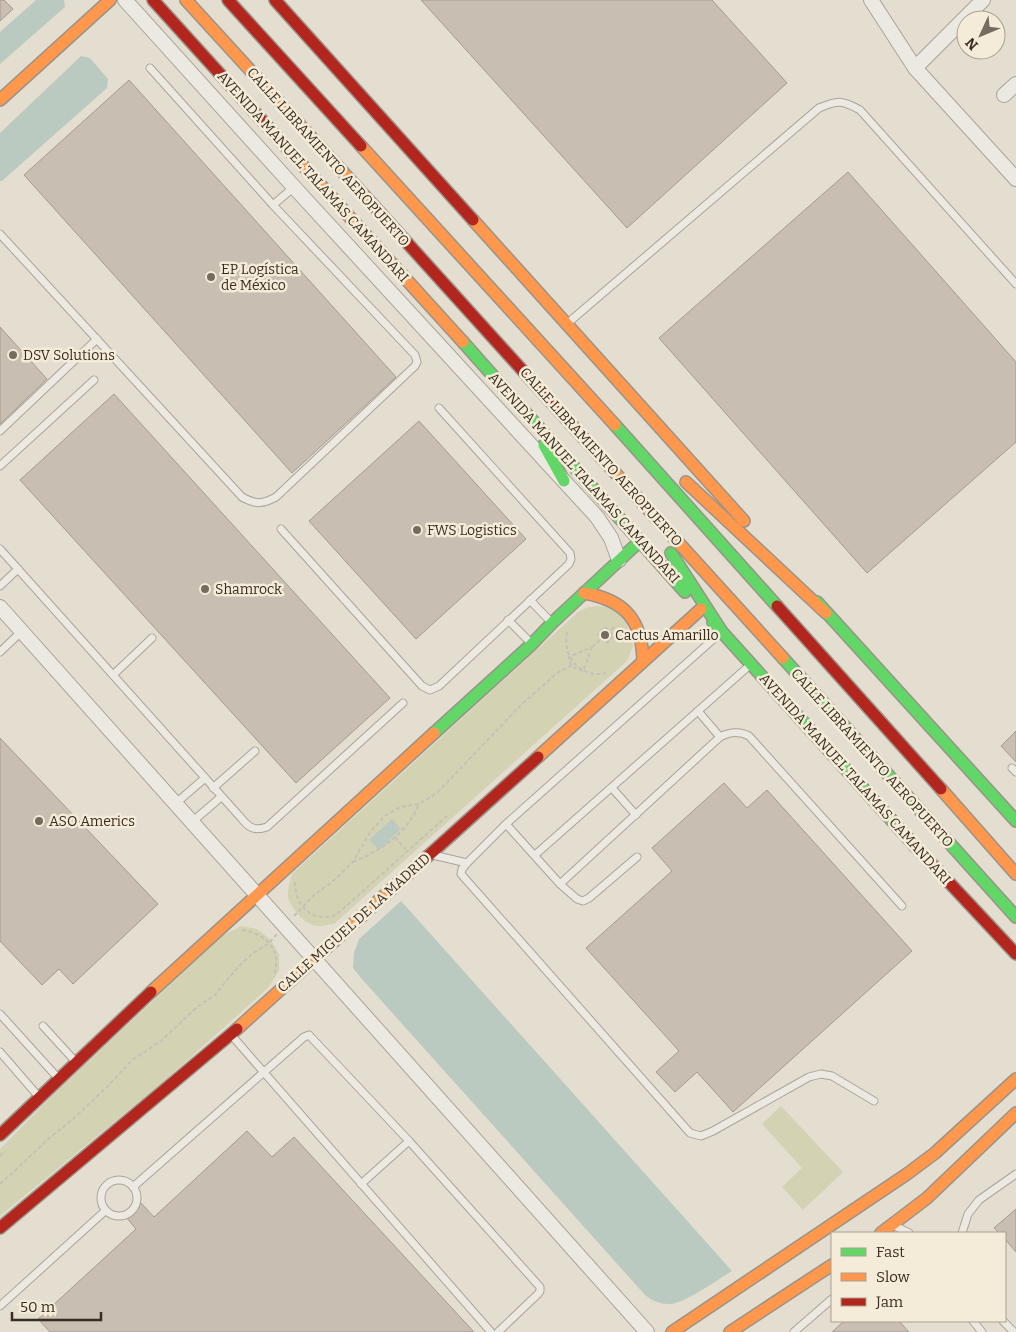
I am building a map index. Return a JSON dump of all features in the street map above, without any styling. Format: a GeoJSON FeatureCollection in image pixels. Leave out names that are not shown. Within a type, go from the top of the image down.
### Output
{"type":"FeatureCollection","features":[{"type":"Feature","properties":{"kind":"main road"},"geometry":{"type":"LineString","coordinates":[[0,100],[110,0]]}},
{"type":"Feature","properties":{"kind":"main road","name":"AVENIDA MANUEL TALAMAS CAMANDARI"},"geometry":{"type":"LineString","coordinates":[[153,0],[518,403],[886,815],[1016,954]]}},
{"type":"Feature","properties":{"kind":"main road","name":"CALLE LIBRAMIENTO AEROPUERTO"},"geometry":{"type":"LineString","coordinates":[[186,0],[1015,916]]}},
{"type":"Feature","properties":{"kind":"main road"},"geometry":{"type":"LineString","coordinates":[[229,0],[614,424],[1016,874]]}},
{"type":"Feature","properties":{"kind":"main road"},"geometry":{"type":"LineString","coordinates":[[275,0],[826,613],[1016,821]]}},
{"type":"Feature","properties":{"kind":"main road"},"geometry":{"type":"LineString","coordinates":[[518,403],[564,481]]}},
{"type":"Feature","properties":{"kind":"main road"},"geometry":{"type":"LineString","coordinates":[[614,424],[696,491],[826,613]]}},
{"type":"Feature","properties":{"kind":"main road"},"geometry":{"type":"LineString","coordinates":[[629,488],[722,632]]}},
{"type":"Feature","properties":{"kind":"main road"},"geometry":{"type":"LineString","coordinates":[[0,1135],[255,893],[532,644],[640,541]]}},
{"type":"Feature","properties":{"kind":"main road"},"geometry":{"type":"LineString","coordinates":[[584,593],[609,598],[620,604],[628,613],[636,624],[641,636],[644,648],[643,661]]}},
{"type":"Feature","properties":{"kind":"main road","name":"CALLE MIGUEL DE LA MADRID"},"geometry":{"type":"LineString","coordinates":[[0,1228],[231,1035],[701,609]]}},
{"type":"Feature","properties":{"kind":"main road"},"geometry":{"type":"LineString","coordinates":[[672,1332],[907,1174],[935,1152],[1016,1079]]}},
{"type":"Feature","properties":{"kind":"main road"},"geometry":{"type":"LineString","coordinates":[[887,1230],[927,1198],[1014,1116]]}},
{"type":"Feature","properties":{"kind":"main road"},"geometry":{"type":"LineString","coordinates":[[730,1332],[831,1266]]}},
{"type":"Feature","properties":{"kind":"street"},"geometry":{"type":"LineString","coordinates":[[125,0],[597,517],[611,538],[619,560]]}},
{"type":"Feature","properties":{"kind":"street"},"geometry":{"type":"LineString","coordinates":[[871,0],[915,68],[1016,179]]}},
{"type":"Feature","properties":{"kind":"street"},"geometry":{"type":"LineString","coordinates":[[915,68],[983,0]]}},
{"type":"Feature","properties":{"kind":"street"},"geometry":{"type":"LineString","coordinates":[[0,607],[646,1332]]}},
{"type":"Feature","properties":{"kind":"lane"},"geometry":{"type":"LineString","coordinates":[[0,234],[242,498],[252,503],[259,504],[276,497],[416,364],[418,358],[273,205],[150,68]]}},
{"type":"Feature","properties":{"kind":"lane"},"geometry":{"type":"LineString","coordinates":[[566,324],[819,108],[833,102],[845,102],[860,110],[1016,284]]}},
{"type":"Feature","properties":{"kind":"lane"},"geometry":{"type":"LineString","coordinates":[[273,205],[294,187]]}},
{"type":"Feature","properties":{"kind":"lane"},"geometry":{"type":"LineString","coordinates":[[0,431],[97,339]]}},
{"type":"Feature","properties":{"kind":"lane"},"geometry":{"type":"LineString","coordinates":[[0,466],[94,380]]}},
{"type":"Feature","properties":{"kind":"lane"},"geometry":{"type":"LineString","coordinates":[[281,529],[426,688],[435,689],[439,686],[569,564],[571,559],[570,553],[439,408]]}},
{"type":"Feature","properties":{"kind":"lane"},"geometry":{"type":"LineString","coordinates":[[0,549],[249,827],[257,829],[266,827],[402,703]]}},
{"type":"Feature","properties":{"kind":"lane"},"geometry":{"type":"LineString","coordinates":[[0,586],[18,570]]}},
{"type":"Feature","properties":{"kind":"lane"},"geometry":{"type":"LineString","coordinates":[[530,600],[552,623]]}},
{"type":"Feature","properties":{"kind":"lane"},"geometry":{"type":"LineString","coordinates":[[508,620],[532,644]]}},
{"type":"Feature","properties":{"kind":"lane"},"geometry":{"type":"LineString","coordinates":[[0,652],[22,632]]}},
{"type":"Feature","properties":{"kind":"lane"},"geometry":{"type":"LineString","coordinates":[[722,632],[506,824],[467,863],[461,871],[462,876],[690,1133],[701,1136],[713,1132],[810,1077],[821,1074],[832,1076],[874,1101]]}},
{"type":"Feature","properties":{"kind":"lane"},"geometry":{"type":"LineString","coordinates":[[113,676],[152,638]]}},
{"type":"Feature","properties":{"kind":"lane"},"geometry":{"type":"LineString","coordinates":[[535,855],[751,664]]}},
{"type":"Feature","properties":{"kind":"lane"},"geometry":{"type":"LineString","coordinates":[[698,711],[720,737]]}},
{"type":"Feature","properties":{"kind":"lane"},"geometry":{"type":"LineString","coordinates":[[560,884],[720,737],[726,734],[743,733],[749,736],[902,906]]}},
{"type":"Feature","properties":{"kind":"lane"},"geometry":{"type":"LineString","coordinates":[[213,788],[255,751]]}},
{"type":"Feature","properties":{"kind":"lane"},"geometry":{"type":"LineString","coordinates":[[175,804],[205,778]]}},
{"type":"Feature","properties":{"kind":"lane"},"geometry":{"type":"LineString","coordinates":[[612,788],[636,815]]}},
{"type":"Feature","properties":{"kind":"lane"},"geometry":{"type":"LineString","coordinates":[[192,822],[221,797]]}},
{"type":"Feature","properties":{"kind":"lane"},"geometry":{"type":"LineString","coordinates":[[506,824],[560,884],[577,899],[583,901],[637,857]]}},
{"type":"Feature","properties":{"kind":"lane"},"geometry":{"type":"LineString","coordinates":[[431,854],[467,863]]}},
{"type":"Feature","properties":{"kind":"lane"},"geometry":{"type":"LineString","coordinates":[[0,1014],[58,1078]]}},
{"type":"Feature","properties":{"kind":"lane"},"geometry":{"type":"LineString","coordinates":[[43,1026],[75,1062]]}},
{"type":"Feature","properties":{"kind":"lane"},"geometry":{"type":"LineString","coordinates":[[231,1035],[491,1332]]}},
{"type":"Feature","properties":{"kind":"lane"},"geometry":{"type":"LineString","coordinates":[[133,1187],[304,1037],[309,1035],[409,1141],[540,1286],[538,1294],[498,1332]]}},
{"type":"Feature","properties":{"kind":"lane"},"geometry":{"type":"LineString","coordinates":[[0,1052],[39,1097]]}},
{"type":"Feature","properties":{"kind":"lane"},"geometry":{"type":"LineString","coordinates":[[361,1184],[409,1141]]}},
{"type":"Feature","properties":{"kind":"lane"},"geometry":{"type":"LineString","coordinates":[[962,1232],[968,1214],[979,1200],[1016,1174]]}},
{"type":"Feature","properties":{"kind":"lane"},"geometry":{"type":"LineString","coordinates":[[124,1180],[133,1187],[137,1199],[133,1210],[122,1216],[116,1216],[105,1211],[100,1200],[107,1184],[112,1181],[124,1180]]}},
{"type":"Feature","properties":{"kind":"lane"},"geometry":{"type":"LineString","coordinates":[[0,1306],[105,1211]]}},
{"type":"Feature","properties":{"kind":"lane"},"geometry":{"type":"LineString","coordinates":[[887,1230],[901,1232]]}},
{"type":"Feature","properties":{"kind":"lane"},"geometry":{"type":"LineString","coordinates":[[794,1332],[831,1301]]}},
{"type":"Feature","properties":{"kind":"lane"},"geometry":{"type":"LineString","coordinates":[[973,1322],[982,1332]]}},
{"type":"Feature","properties":{"kind":"lane"},"geometry":{"type":"LineString","coordinates":[[1004,1322],[1014,1332]]}},
{"type":"Feature","properties":{"kind":"path"},"geometry":{"type":"LineString","coordinates":[[569,658],[592,647],[622,620]]}},
{"type":"Feature","properties":{"kind":"path"},"geometry":{"type":"LineString","coordinates":[[605,627],[614,636],[607,643],[602,638],[598,634],[605,627]]}},
{"type":"Feature","properties":{"kind":"path"},"geometry":{"type":"LineString","coordinates":[[567,631],[565,640],[571,666]]}},
{"type":"Feature","properties":{"kind":"path"},"geometry":{"type":"LineString","coordinates":[[583,671],[592,647]]}},
{"type":"Feature","properties":{"kind":"path"},"geometry":{"type":"LineString","coordinates":[[569,658],[583,671]]}},
{"type":"Feature","properties":{"kind":"path"},"geometry":{"type":"LineString","coordinates":[[571,666],[592,674],[610,672],[603,679]]}},
{"type":"Feature","properties":{"kind":"path"},"geometry":{"type":"LineString","coordinates":[[0,1184],[19,1168],[46,1140],[72,1120],[132,1060],[161,1041],[197,1007],[214,996],[252,953],[269,943],[314,895],[332,882],[353,862],[370,832],[386,816],[400,807],[419,804],[437,793],[521,705],[557,674],[571,666]]}},
{"type":"Feature","properties":{"kind":"path"},"geometry":{"type":"LineString","coordinates":[[353,862],[373,853],[395,837],[414,816],[419,804]]}},
{"type":"Feature","properties":{"kind":"path"},"geometry":{"type":"LineString","coordinates":[[295,877],[297,896],[303,907],[320,918],[336,914],[451,813]]}},
{"type":"Feature","properties":{"kind":"path"},"geometry":{"type":"LineString","coordinates":[[395,837],[407,851]]}},
{"type":"Feature","properties":{"kind":"path"},"geometry":{"type":"LineString","coordinates":[[242,929],[256,932],[269,943],[276,954],[276,966],[270,979]]}},
{"type":"Feature","properties":{"kind":"path"},"geometry":{"type":"LineString","coordinates":[[0,1156],[7,1149]]}},
{"type":"Feature","properties":{"kind":"green space"},"geometry":{"type":"Polygon","coordinates":[[[588,607],[608,607],[624,616],[633,646],[627,661],[334,924],[313,925],[304,920],[292,907],[288,897],[288,888],[292,874],[578,612],[588,607]]]}},
{"type":"Feature","properties":{"kind":"green space"},"geometry":{"type":"Polygon","coordinates":[[[241,926],[257,929],[271,940],[279,954],[279,971],[268,988],[163,1082],[0,1216],[0,1149],[53,1095],[222,936],[241,926]]]}},
{"type":"Feature","properties":{"kind":"green space"},"geometry":{"type":"Polygon","coordinates":[[[781,1106],[843,1172],[803,1210],[782,1187],[802,1168],[762,1124],[781,1106]]]}},
{"type":"Feature","properties":{"kind":"shaded area"},"geometry":{"type":"Polygon","coordinates":[[[36,0],[64,0],[65,7],[0,64],[0,32],[36,0]]]}},
{"type":"Feature","properties":{"kind":"shaded area"},"geometry":{"type":"Polygon","coordinates":[[[81,56],[90,58],[108,79],[107,88],[0,181],[0,133],[81,56]]]}},
{"type":"Feature","properties":{"kind":"shaded area"},"geometry":{"type":"Polygon","coordinates":[[[392,819],[401,829],[379,850],[369,840],[392,819]]]}},
{"type":"Feature","properties":{"kind":"shaded area"},"geometry":{"type":"Polygon","coordinates":[[[401,901],[732,1271],[676,1303],[659,1303],[645,1295],[361,978],[353,968],[354,953],[359,939],[401,901]]]}},
{"type":"Feature","properties":{"kind":"building"},"geometry":{"type":"Polygon","coordinates":[[[0,0],[4,0],[13,9],[0,21],[0,0]]]}},
{"type":"Feature","properties":{"kind":"building"},"geometry":{"type":"Polygon","coordinates":[[[421,0],[712,0],[787,83],[627,228],[421,0]]]}},
{"type":"Feature","properties":{"kind":"building","name":"EP Logística de México"},"geometry":{"type":"Polygon","coordinates":[[[129,80],[396,377],[292,473],[24,175],[129,80]]]}},
{"type":"Feature","properties":{"kind":"building"},"geometry":{"type":"Polygon","coordinates":[[[848,172],[1016,362],[1016,442],[867,573],[659,338],[848,172]]]}},
{"type":"Feature","properties":{"kind":"building","name":"DSV Solutions"},"geometry":{"type":"Polygon","coordinates":[[[0,327],[47,379],[0,424],[0,327]]]}},
{"type":"Feature","properties":{"kind":"building","name":"Shamrock"},"geometry":{"type":"Polygon","coordinates":[[[114,394],[390,698],[296,783],[20,480],[114,394]]]}},
{"type":"Feature","properties":{"kind":"building","name":"FWS Logistics"},"geometry":{"type":"Polygon","coordinates":[[[419,421],[526,539],[416,639],[309,521],[419,421]]]}},
{"type":"Feature","properties":{"kind":"building"},"geometry":{"type":"Polygon","coordinates":[[[1016,731],[1016,762],[1001,746],[1016,731]]]}},
{"type":"Feature","properties":{"kind":"building","name":"ASO Americs"},"geometry":{"type":"Polygon","coordinates":[[[0,738],[158,904],[73,984],[59,969],[42,985],[0,941],[0,738]]]}},
{"type":"Feature","properties":{"kind":"building"},"geometry":{"type":"Polygon","coordinates":[[[724,783],[747,808],[767,790],[912,951],[733,1112],[697,1072],[675,1092],[656,1072],[679,1051],[586,948],[672,871],[652,848],[724,783]]]}},
{"type":"Feature","properties":{"kind":"building"},"geometry":{"type":"Polygon","coordinates":[[[247,1131],[272,1157],[294,1137],[474,1332],[50,1332],[38,1319],[136,1229],[126,1217],[141,1203],[154,1217],[247,1131]]]}},
{"type":"Feature","properties":{"kind":"building"},"geometry":{"type":"Polygon","coordinates":[[[1016,1209],[1016,1252],[1006,1240],[1006,1232],[998,1232],[994,1228],[1016,1209]]]}},
{"type":"Feature","properties":{"kind":"building"},"geometry":{"type":"Polygon","coordinates":[[[843,1322],[900,1322],[909,1332],[832,1332],[843,1322]]]}},
{"type":"Feature","properties":{"kind":"traffic: fast"},"geometry":{"type":"LineString","coordinates":[[463,342],[685,592]]}},
{"type":"Feature","properties":{"kind":"traffic: fast"},"geometry":{"type":"LineString","coordinates":[[615,425],[777,606]]}},
{"type":"Feature","properties":{"kind":"traffic: fast"},"geometry":{"type":"LineString","coordinates":[[544,445],[564,481]]}},
{"type":"Feature","properties":{"kind":"traffic: fast"},"geometry":{"type":"LineString","coordinates":[[434,733],[532,644],[640,541]]}},
{"type":"Feature","properties":{"kind":"traffic: fast"},"geometry":{"type":"LineString","coordinates":[[671,553],[722,632]]}},
{"type":"Feature","properties":{"kind":"traffic: fast"},"geometry":{"type":"LineString","coordinates":[[817,602],[1016,821]]}},
{"type":"Feature","properties":{"kind":"traffic: fast"},"geometry":{"type":"LineString","coordinates":[[713,622],[915,846]]}},
{"type":"Feature","properties":{"kind":"traffic: fast"},"geometry":{"type":"LineString","coordinates":[[783,658],[1016,917]]}},
{"type":"Feature","properties":{"kind":"traffic: slow"},"geometry":{"type":"LineString","coordinates":[[0,100],[110,0]]}},
{"type":"Feature","properties":{"kind":"traffic: slow"},"geometry":{"type":"LineString","coordinates":[[186,0],[373,205]]}},
{"type":"Feature","properties":{"kind":"traffic: slow"},"geometry":{"type":"LineString","coordinates":[[361,146],[615,425]]}},
{"type":"Feature","properties":{"kind":"traffic: slow"},"geometry":{"type":"LineString","coordinates":[[297,159],[463,342]]}},
{"type":"Feature","properties":{"kind":"traffic: slow"},"geometry":{"type":"LineString","coordinates":[[473,220],[744,521]]}},
{"type":"Feature","properties":{"kind":"traffic: slow"},"geometry":{"type":"LineString","coordinates":[[570,423],[783,658]]}},
{"type":"Feature","properties":{"kind":"traffic: slow"},"geometry":{"type":"LineString","coordinates":[[686,482],[826,613]]}},
{"type":"Feature","properties":{"kind":"traffic: slow"},"geometry":{"type":"LineString","coordinates":[[584,593],[610,601],[628,614],[635,623],[639,634],[643,661]]}},
{"type":"Feature","properties":{"kind":"traffic: slow"},"geometry":{"type":"LineString","coordinates":[[538,757],[701,609]]}},
{"type":"Feature","properties":{"kind":"traffic: slow"},"geometry":{"type":"LineString","coordinates":[[151,992],[434,733]]}},
{"type":"Feature","properties":{"kind":"traffic: slow"},"geometry":{"type":"LineString","coordinates":[[941,789],[1016,874]]}},
{"type":"Feature","properties":{"kind":"traffic: slow"},"geometry":{"type":"LineString","coordinates":[[237,1029],[397,884]]}},
{"type":"Feature","properties":{"kind":"traffic: slow"},"geometry":{"type":"LineString","coordinates":[[672,1332],[907,1174],[935,1153],[1016,1079]]}},
{"type":"Feature","properties":{"kind":"traffic: slow"},"geometry":{"type":"LineString","coordinates":[[882,1232],[927,1198],[1016,1113]]}},
{"type":"Feature","properties":{"kind":"traffic: slow"},"geometry":{"type":"LineString","coordinates":[[730,1332],[831,1266]]}},
{"type":"Feature","properties":{"kind":"traffic: jam"},"geometry":{"type":"LineString","coordinates":[[153,0],[297,159]]}},
{"type":"Feature","properties":{"kind":"traffic: jam"},"geometry":{"type":"LineString","coordinates":[[228,0],[361,146]]}},
{"type":"Feature","properties":{"kind":"traffic: jam"},"geometry":{"type":"LineString","coordinates":[[275,0],[473,220]]}},
{"type":"Feature","properties":{"kind":"traffic: jam"},"geometry":{"type":"LineString","coordinates":[[373,205],[570,423]]}},
{"type":"Feature","properties":{"kind":"traffic: jam"},"geometry":{"type":"LineString","coordinates":[[777,606],[941,789]]}},
{"type":"Feature","properties":{"kind":"traffic: jam"},"geometry":{"type":"LineString","coordinates":[[397,884],[538,757]]}},
{"type":"Feature","properties":{"kind":"traffic: jam"},"geometry":{"type":"LineString","coordinates":[[915,846],[1016,954]]}},
{"type":"Feature","properties":{"kind":"traffic: jam"},"geometry":{"type":"LineString","coordinates":[[0,1135],[151,992]]}},
{"type":"Feature","properties":{"kind":"traffic: jam"},"geometry":{"type":"LineString","coordinates":[[0,1228],[237,1029]]}},
{"type":"Feature","properties":{"kind":"place","name":"EP Logística de México"},"geometry":{"type":"Point","coordinates":[211,277]}},
{"type":"Feature","properties":{"kind":"place","name":"DSV Solutions"},"geometry":{"type":"Point","coordinates":[13,355]}},
{"type":"Feature","properties":{"kind":"place","name":"FWS Logistics"},"geometry":{"type":"Point","coordinates":[417,530]}},
{"type":"Feature","properties":{"kind":"place","name":"Shamrock"},"geometry":{"type":"Point","coordinates":[205,589]}},
{"type":"Feature","properties":{"kind":"place","name":"Cactus Amarillo"},"geometry":{"type":"Point","coordinates":[605,635]}},
{"type":"Feature","properties":{"kind":"place","name":"ASO Americs"},"geometry":{"type":"Point","coordinates":[39,821]}}]}
